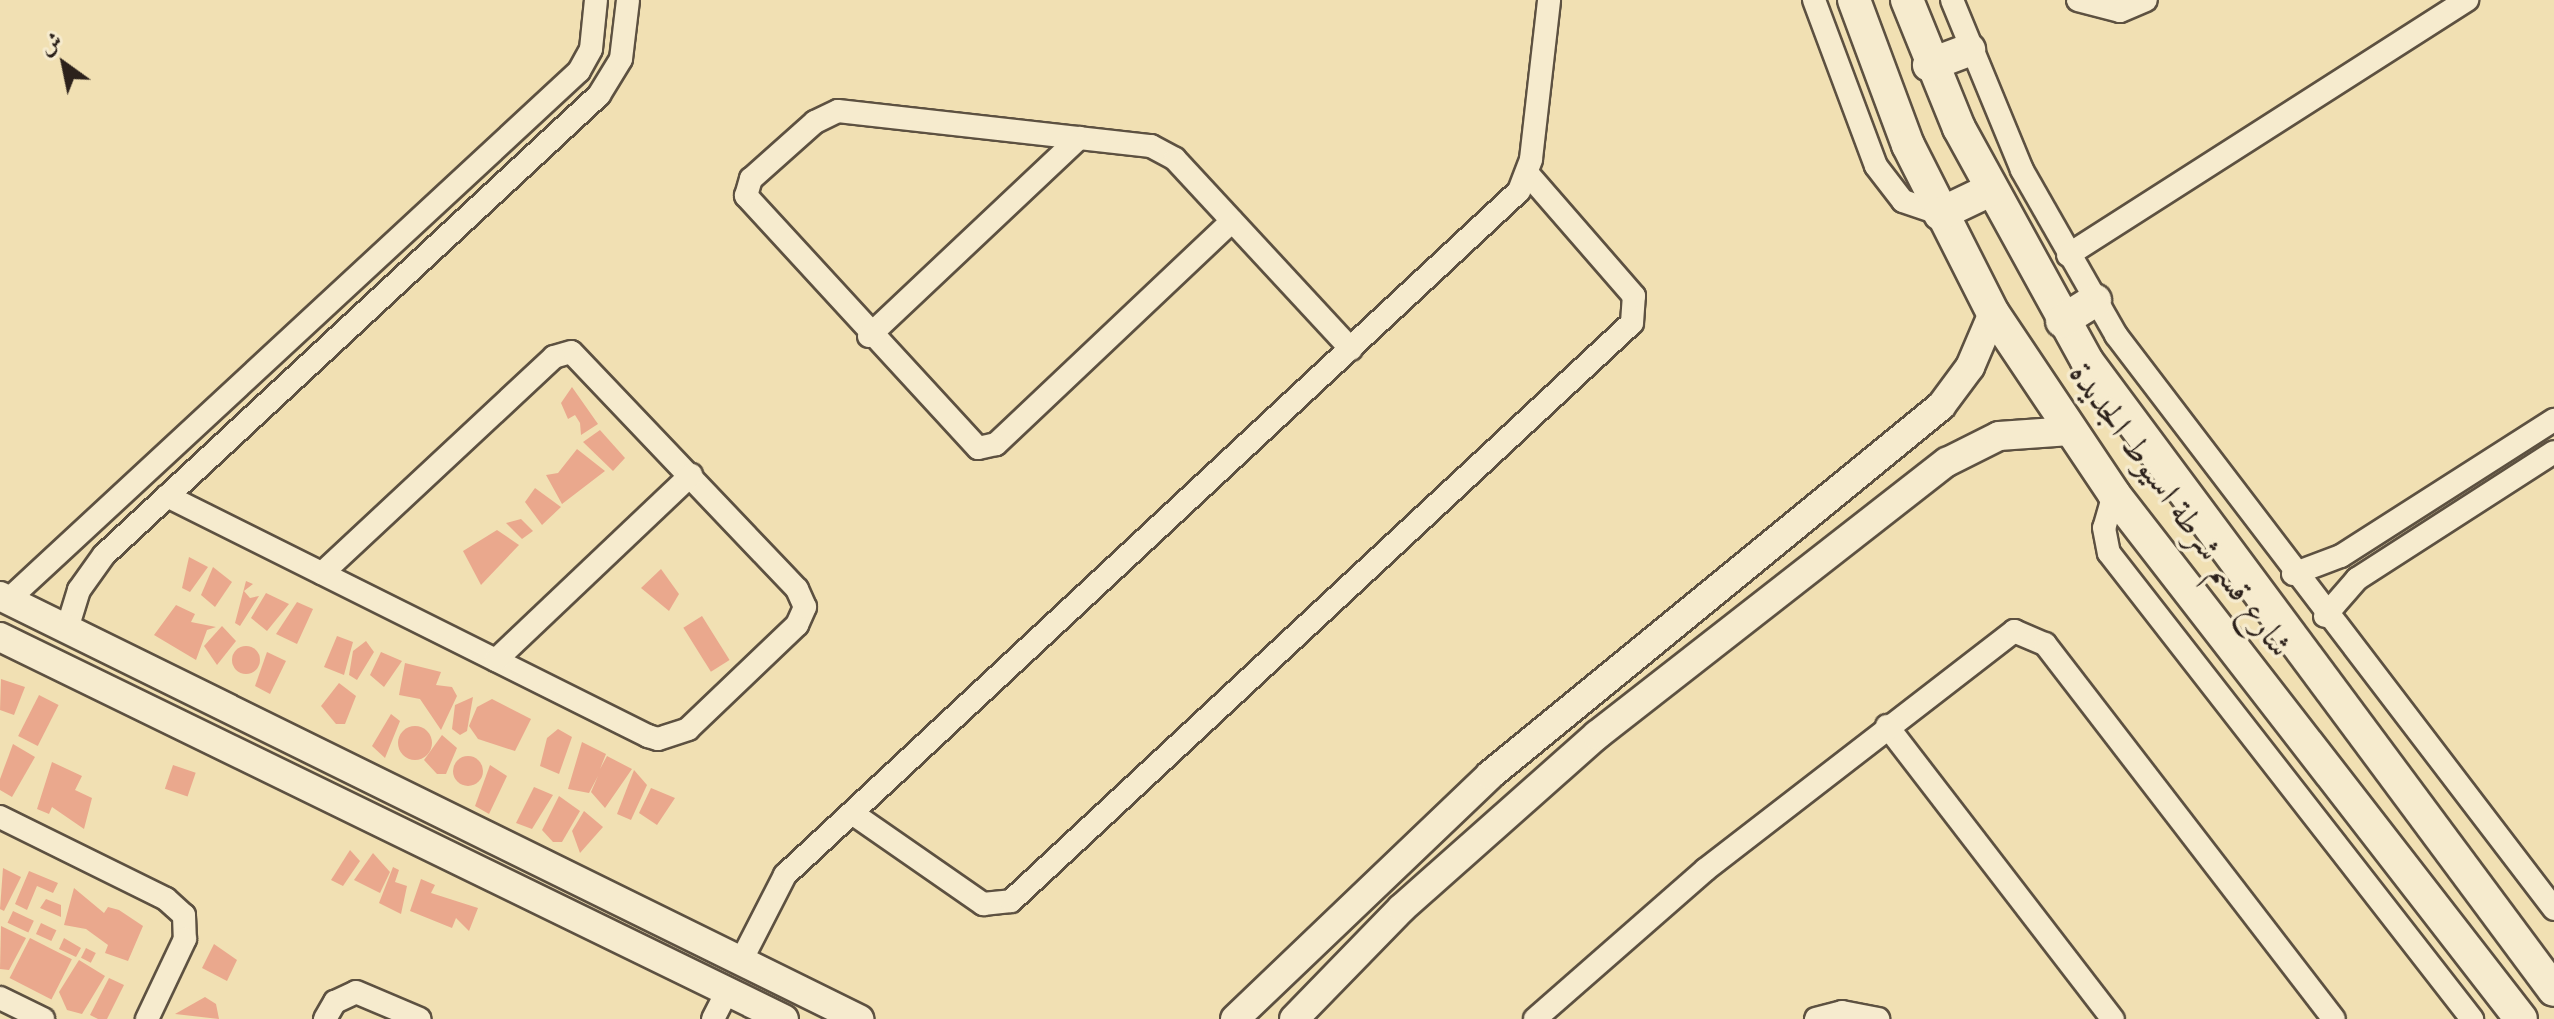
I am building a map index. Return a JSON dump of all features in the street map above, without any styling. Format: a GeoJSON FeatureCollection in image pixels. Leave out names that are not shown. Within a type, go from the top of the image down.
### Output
{"type":"FeatureCollection","features":[{"type":"Feature","properties":{"kind":"main road","name":"شارع قسم شرطة اسيوط الجديدة"},"geometry":{"type":"LineString","coordinates":[[1854,0],[1940,214],[1993,313],[2070,431],[2114,494],[2521,1019]]}},
{"type":"Feature","properties":{"kind":"main road","name":"شارع قسم شرطة اسيوط الجديدة"},"geometry":{"type":"LineString","coordinates":[[1907,0],[1929,65],[1990,190],[2062,321],[2141,439],[2554,990]]}},
{"type":"Feature","properties":{"kind":"main road"},"geometry":{"type":"LineString","coordinates":[[1929,65],[1969,50]]}},
{"type":"Feature","properties":{"kind":"main road"},"geometry":{"type":"LineString","coordinates":[[1940,214],[1990,190]]}},
{"type":"Feature","properties":{"kind":"main road"},"geometry":{"type":"LineString","coordinates":[[2062,321],[2095,300]]}},
{"type":"Feature","properties":{"kind":"main road"},"geometry":{"type":"LineString","coordinates":[[2437,911],[2471,883]]}},
{"type":"Feature","properties":{"kind":"street"},"geometry":{"type":"LineString","coordinates":[[596,0],[591,49],[579,71],[4,598],[859,1019]]}},
{"type":"Feature","properties":{"kind":"street"},"geometry":{"type":"LineString","coordinates":[[67,629],[90,572],[167,496],[608,84],[625,45],[628,0]]}},
{"type":"Feature","properties":{"kind":"street"},"geometry":{"type":"LineString","coordinates":[[741,961],[776,885],[1513,198],[1528,174],[1549,0]]}},
{"type":"Feature","properties":{"kind":"street"},"geometry":{"type":"LineString","coordinates":[[1814,0],[1876,166],[1903,201],[1940,214]]}},
{"type":"Feature","properties":{"kind":"street"},"geometry":{"type":"LineString","coordinates":[[1952,0],[1969,50],[2068,255],[2095,300],[2293,574],[2554,909]]}},
{"type":"Feature","properties":{"kind":"street"},"geometry":{"type":"LineString","coordinates":[[2078,0],[2120,11],[2146,0]]}},
{"type":"Feature","properties":{"kind":"street"},"geometry":{"type":"LineString","coordinates":[[2068,255],[2467,0]]}},
{"type":"Feature","properties":{"kind":"street"},"geometry":{"type":"LineString","coordinates":[[1232,221],[987,448],[969,445],[749,204],[751,179],[815,122],[838,111],[1079,138],[1165,152],[1232,221],[1351,349]]}},
{"type":"Feature","properties":{"kind":"street"},"geometry":{"type":"LineString","coordinates":[[869,336],[1079,138]]}},
{"type":"Feature","properties":{"kind":"street"},"geometry":{"type":"LineString","coordinates":[[487,157],[508,179]]}},
{"type":"Feature","properties":{"kind":"street"},"geometry":{"type":"LineString","coordinates":[[852,813],[983,904],[1011,901],[1632,323],[1634,296],[1528,174]]}},
{"type":"Feature","properties":{"kind":"street"},"geometry":{"type":"LineString","coordinates":[[1235,1019],[1490,775],[1941,406],[1970,367],[1993,313]]}},
{"type":"Feature","properties":{"kind":"street"},"geometry":{"type":"LineString","coordinates":[[167,496],[496,660],[658,739],[680,736],[797,625],[805,607],[797,589],[580,355],[562,352],[322,573]]}},
{"type":"Feature","properties":{"kind":"street"},"geometry":{"type":"LineString","coordinates":[[2293,574],[2341,556],[2554,420]]}},
{"type":"Feature","properties":{"kind":"street"},"geometry":{"type":"LineString","coordinates":[[1294,1019],[1402,908],[1597,735],[1947,462],[1999,436],[2070,431]]}},
{"type":"Feature","properties":{"kind":"street"},"geometry":{"type":"LineString","coordinates":[[2325,616],[2357,579],[2554,452]]}},
{"type":"Feature","properties":{"kind":"street"},"geometry":{"type":"LineString","coordinates":[[496,660],[691,475]]}},
{"type":"Feature","properties":{"kind":"street"},"geometry":{"type":"LineString","coordinates":[[2114,494],[2104,528],[2109,553],[2472,1019]]}},
{"type":"Feature","properties":{"kind":"street"},"geometry":{"type":"LineString","coordinates":[[1535,1019],[1705,870],[2003,634],[2036,637],[2334,1019]]}},
{"type":"Feature","properties":{"kind":"street"},"geometry":{"type":"LineString","coordinates":[[0,637],[784,1019]]}},
{"type":"Feature","properties":{"kind":"street"},"geometry":{"type":"LineString","coordinates":[[178,724],[194,692]]}},
{"type":"Feature","properties":{"kind":"street"},"geometry":{"type":"LineString","coordinates":[[1887,726],[2113,1019]]}},
{"type":"Feature","properties":{"kind":"street"},"geometry":{"type":"LineString","coordinates":[[0,817],[166,899],[184,915],[185,939],[147,1019]]}},
{"type":"Feature","properties":{"kind":"street"},"geometry":{"type":"LineString","coordinates":[[584,922],[598,890]]}},
{"type":"Feature","properties":{"kind":"street"},"geometry":{"type":"LineString","coordinates":[[713,1019],[727,991]]}},
{"type":"Feature","properties":{"kind":"street"},"geometry":{"type":"LineString","coordinates":[[325,1019],[335,1002],[356,992],[420,1019]]}},
{"type":"Feature","properties":{"kind":"street"},"geometry":{"type":"LineString","coordinates":[[0,998],[43,1019]]}},
{"type":"Feature","properties":{"kind":"street"},"geometry":{"type":"LineString","coordinates":[[1816,1019],[1842,1012],[1878,1019]]}},
{"type":"Feature","properties":{"kind":"building"},"geometry":{"type":"Polygon","coordinates":[[[572,387],[598,424],[581,435],[580,423],[575,415],[568,419],[561,403],[572,387]]]}},
{"type":"Feature","properties":{"kind":"building"},"geometry":{"type":"Polygon","coordinates":[[[600,430],[625,458],[613,471],[583,442],[600,430]]]}},
{"type":"Feature","properties":{"kind":"building"},"geometry":{"type":"Polygon","coordinates":[[[577,449],[605,471],[562,504],[546,475],[558,473],[577,449]]]}},
{"type":"Feature","properties":{"kind":"building"},"geometry":{"type":"Polygon","coordinates":[[[535,488],[561,507],[542,525],[525,502],[535,488]]]}},
{"type":"Feature","properties":{"kind":"building"},"geometry":{"type":"Polygon","coordinates":[[[521,519],[533,531],[522,539],[506,523],[521,519]]]}},
{"type":"Feature","properties":{"kind":"building"},"geometry":{"type":"Polygon","coordinates":[[[497,530],[519,545],[481,585],[463,551],[497,530]]]}},
{"type":"Feature","properties":{"kind":"building"},"geometry":{"type":"Polygon","coordinates":[[[189,557],[208,567],[190,592],[182,588],[189,557]]]}},
{"type":"Feature","properties":{"kind":"building"},"geometry":{"type":"Polygon","coordinates":[[[213,567],[232,582],[215,607],[201,595],[213,567]]]}},
{"type":"Feature","properties":{"kind":"building"},"geometry":{"type":"Polygon","coordinates":[[[661,569],[679,594],[669,611],[641,588],[661,569]]]}},
{"type":"Feature","properties":{"kind":"building"},"geometry":{"type":"Polygon","coordinates":[[[246,581],[253,584],[244,591],[250,598],[259,596],[240,626],[235,623],[246,581]]]}},
{"type":"Feature","properties":{"kind":"building"},"geometry":{"type":"Polygon","coordinates":[[[266,593],[289,604],[267,631],[251,618],[266,593]]]}},
{"type":"Feature","properties":{"kind":"building"},"geometry":{"type":"Polygon","coordinates":[[[297,602],[313,609],[297,644],[276,634],[297,602]]]}},
{"type":"Feature","properties":{"kind":"building"},"geometry":{"type":"Polygon","coordinates":[[[176,605],[195,614],[191,622],[216,627],[207,630],[196,660],[154,635],[176,605]]]}},
{"type":"Feature","properties":{"kind":"building"},"geometry":{"type":"Polygon","coordinates":[[[702,616],[730,660],[711,672],[683,628],[702,616]]]}},
{"type":"Feature","properties":{"kind":"building"},"geometry":{"type":"Polygon","coordinates":[[[222,626],[236,641],[217,665],[204,646],[222,626]]]}},
{"type":"Feature","properties":{"kind":"building"},"geometry":{"type":"Polygon","coordinates":[[[337,636],[353,642],[344,675],[324,667],[337,636]]]}},
{"type":"Feature","properties":{"kind":"building"},"geometry":{"type":"Polygon","coordinates":[[[366,641],[374,652],[357,680],[349,675],[353,651],[366,641]]]}},
{"type":"Feature","properties":{"kind":"building"},"geometry":{"type":"Polygon","coordinates":[[[246,646],[256,650],[260,660],[256,670],[246,674],[236,670],[232,660],[236,650],[246,646]]]}},
{"type":"Feature","properties":{"kind":"building"},"geometry":{"type":"Polygon","coordinates":[[[267,652],[286,661],[270,694],[255,686],[267,652]]]}},
{"type":"Feature","properties":{"kind":"building"},"geometry":{"type":"Polygon","coordinates":[[[381,652],[402,661],[384,687],[370,675],[381,652]]]}},
{"type":"Feature","properties":{"kind":"building"},"geometry":{"type":"Polygon","coordinates":[[[405,663],[441,672],[436,685],[452,687],[457,696],[441,730],[420,699],[399,695],[405,663]]]}},
{"type":"Feature","properties":{"kind":"building"},"geometry":{"type":"Polygon","coordinates":[[[1,679],[25,687],[14,715],[0,710],[1,679]]]}},
{"type":"Feature","properties":{"kind":"building"},"geometry":{"type":"Polygon","coordinates":[[[339,683],[356,696],[345,724],[336,724],[321,706],[339,683]]]}},
{"type":"Feature","properties":{"kind":"building"},"geometry":{"type":"Polygon","coordinates":[[[39,695],[59,705],[38,746],[18,736],[39,695]]]}},
{"type":"Feature","properties":{"kind":"building"},"geometry":{"type":"Polygon","coordinates":[[[473,697],[467,731],[460,735],[452,729],[455,705],[473,697]]]}},
{"type":"Feature","properties":{"kind":"building"},"geometry":{"type":"Polygon","coordinates":[[[492,699],[531,719],[515,751],[478,739],[469,726],[477,707],[492,699]]]}},
{"type":"Feature","properties":{"kind":"building"},"geometry":{"type":"Polygon","coordinates":[[[391,714],[400,721],[385,758],[372,746],[391,714]]]}},
{"type":"Feature","properties":{"kind":"building"},"geometry":{"type":"Polygon","coordinates":[[[415,726],[427,731],[432,743],[427,755],[415,760],[403,755],[398,743],[403,731],[415,726]]]}},
{"type":"Feature","properties":{"kind":"building"},"geometry":{"type":"Polygon","coordinates":[[[558,729],[572,737],[559,774],[540,766],[547,738],[558,729]]]}},
{"type":"Feature","properties":{"kind":"building"},"geometry":{"type":"Polygon","coordinates":[[[442,735],[457,748],[446,774],[437,774],[424,760],[442,735]]]}},
{"type":"Feature","properties":{"kind":"building"},"geometry":{"type":"Polygon","coordinates":[[[582,742],[606,754],[600,769],[607,756],[632,769],[605,808],[591,792],[598,776],[589,793],[568,789],[582,742]]]}},
{"type":"Feature","properties":{"kind":"building"},"geometry":{"type":"Polygon","coordinates":[[[13,744],[35,757],[12,797],[0,790],[0,779],[13,744]]]}},
{"type":"Feature","properties":{"kind":"building"},"geometry":{"type":"Polygon","coordinates":[[[468,756],[478,761],[483,771],[478,781],[468,786],[458,781],[453,771],[458,761],[468,756]]]}},
{"type":"Feature","properties":{"kind":"building"},"geometry":{"type":"Polygon","coordinates":[[[52,762],[82,776],[75,790],[92,798],[84,829],[52,807],[49,814],[37,809],[52,762]]]}},
{"type":"Feature","properties":{"kind":"building"},"geometry":{"type":"Polygon","coordinates":[[[173,765],[196,773],[188,796],[165,789],[173,765]]]}},
{"type":"Feature","properties":{"kind":"building"},"geometry":{"type":"Polygon","coordinates":[[[490,765],[507,776],[489,814],[475,806],[490,765]]]}},
{"type":"Feature","properties":{"kind":"building"},"geometry":{"type":"Polygon","coordinates":[[[634,770],[647,785],[631,820],[617,814],[634,770]]]}},
{"type":"Feature","properties":{"kind":"building"},"geometry":{"type":"Polygon","coordinates":[[[534,787],[553,795],[532,829],[516,823],[534,787]]]}},
{"type":"Feature","properties":{"kind":"building"},"geometry":{"type":"Polygon","coordinates":[[[651,788],[675,798],[657,825],[639,813],[651,788]]]}},
{"type":"Feature","properties":{"kind":"building"},"geometry":{"type":"Polygon","coordinates":[[[559,796],[580,811],[562,842],[553,842],[542,830],[559,796]]]}},
{"type":"Feature","properties":{"kind":"building"},"geometry":{"type":"Polygon","coordinates":[[[584,811],[603,827],[580,853],[572,831],[584,811]]]}},
{"type":"Feature","properties":{"kind":"building"},"geometry":{"type":"Polygon","coordinates":[[[350,850],[360,861],[343,886],[331,880],[350,850]]]}},
{"type":"Feature","properties":{"kind":"building"},"geometry":{"type":"Polygon","coordinates":[[[373,853],[390,872],[380,893],[354,880],[373,853]]]}},
{"type":"Feature","properties":{"kind":"building"},"geometry":{"type":"Polygon","coordinates":[[[393,867],[399,870],[395,882],[407,886],[401,914],[379,903],[393,867]]]}},
{"type":"Feature","properties":{"kind":"building"},"geometry":{"type":"Polygon","coordinates":[[[3,868],[21,877],[4,911],[0,909],[3,868]]]}},
{"type":"Feature","properties":{"kind":"building"},"geometry":{"type":"Polygon","coordinates":[[[29,871],[58,883],[53,893],[37,886],[27,910],[15,904],[29,871]]]}},
{"type":"Feature","properties":{"kind":"building"},"geometry":{"type":"Polygon","coordinates":[[[421,879],[435,885],[431,893],[478,908],[469,931],[456,918],[452,928],[410,911],[421,879]]]}},
{"type":"Feature","properties":{"kind":"building"},"geometry":{"type":"Polygon","coordinates":[[[74,888],[104,913],[108,907],[119,910],[143,926],[128,961],[105,953],[108,945],[86,929],[64,925],[74,888]]]}},
{"type":"Feature","properties":{"kind":"building"},"geometry":{"type":"Polygon","coordinates":[[[46,899],[61,905],[61,917],[40,908],[46,899]]]}},
{"type":"Feature","properties":{"kind":"building"},"geometry":{"type":"Polygon","coordinates":[[[13,911],[34,921],[28,933],[8,923],[13,911]]]}},
{"type":"Feature","properties":{"kind":"building"},"geometry":{"type":"Polygon","coordinates":[[[41,923],[56,930],[51,941],[36,934],[41,923]]]}},
{"type":"Feature","properties":{"kind":"building"},"geometry":{"type":"Polygon","coordinates":[[[1,926],[26,938],[9,970],[0,969],[1,926]]]}},
{"type":"Feature","properties":{"kind":"building"},"geometry":{"type":"Polygon","coordinates":[[[30,938],[72,959],[51,999],[10,978],[30,938]]]}},
{"type":"Feature","properties":{"kind":"building"},"geometry":{"type":"Polygon","coordinates":[[[64,938],[81,948],[76,957],[59,949],[64,938]]]}},
{"type":"Feature","properties":{"kind":"building"},"geometry":{"type":"Polygon","coordinates":[[[214,944],[237,960],[227,981],[202,968],[214,944]]]}},
{"type":"Feature","properties":{"kind":"building"},"geometry":{"type":"Polygon","coordinates":[[[86,948],[96,953],[91,963],[81,958],[86,948]]]}},
{"type":"Feature","properties":{"kind":"building"},"geometry":{"type":"Polygon","coordinates":[[[79,960],[105,976],[82,1014],[67,1010],[59,992],[79,960]]]}},
{"type":"Feature","properties":{"kind":"building"},"geometry":{"type":"Polygon","coordinates":[[[109,978],[124,985],[107,1019],[98,1019],[90,1015],[109,978]]]}},
{"type":"Feature","properties":{"kind":"building"},"geometry":{"type":"Polygon","coordinates":[[[205,997],[216,1004],[219,1019],[175,1014],[205,997]]]}}]}
